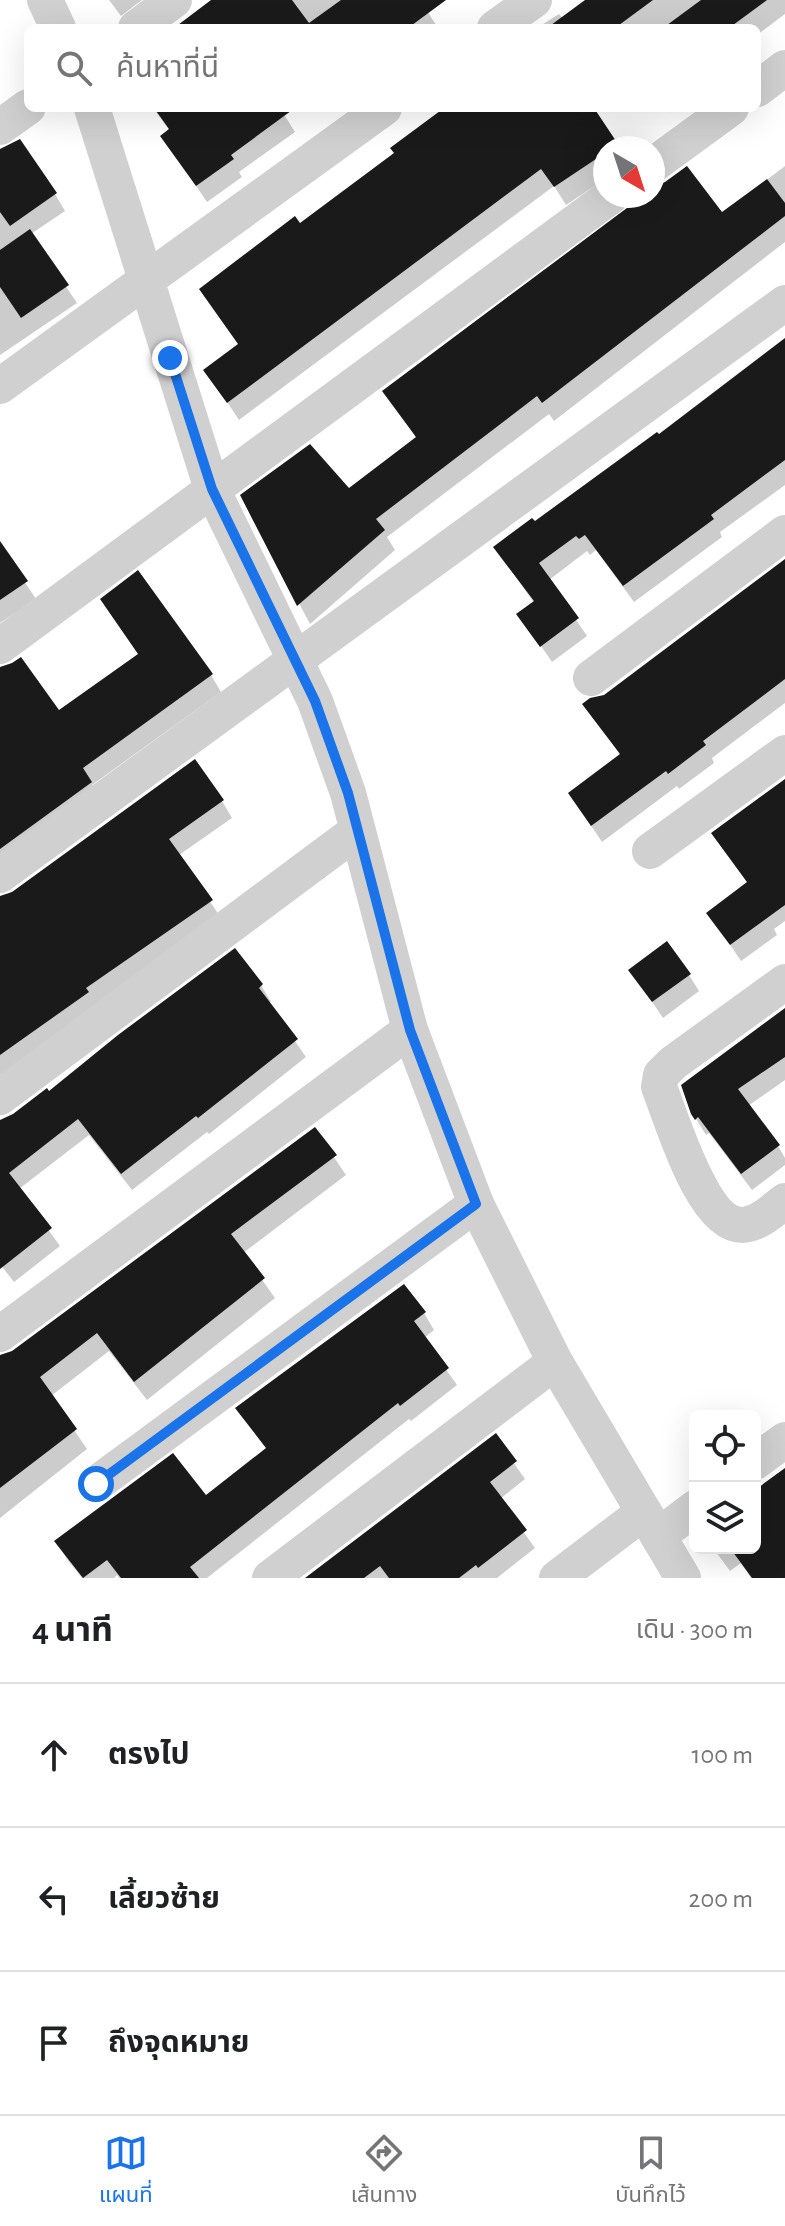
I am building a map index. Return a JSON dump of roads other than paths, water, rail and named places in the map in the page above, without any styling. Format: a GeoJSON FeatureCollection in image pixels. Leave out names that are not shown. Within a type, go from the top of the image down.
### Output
{"type":"FeatureCollection","features":[{"type":"Feature","properties":{"kind":"street"},"geometry":{"type":"LineString","coordinates":[[45,0],[56,24]]}},
{"type":"Feature","properties":{"kind":"street"},"geometry":{"type":"LineString","coordinates":[[141,24],[174,0]]}},
{"type":"Feature","properties":{"kind":"street"},"geometry":{"type":"LineString","coordinates":[[501,24],[534,0]]}},
{"type":"Feature","properties":{"kind":"street"},"geometry":{"type":"LineString","coordinates":[[761,86],[785,68]]}},
{"type":"Feature","properties":{"kind":"street"},"geometry":{"type":"LineString","coordinates":[[0,127],[24,110]]}},
{"type":"Feature","properties":{"kind":"street"},"geometry":{"type":"LineString","coordinates":[[93,112],[212,489],[315,701],[348,793],[410,1030],[476,1204],[555,1362],[683,1578]]}},
{"type":"Feature","properties":{"kind":"street"},"geometry":{"type":"LineString","coordinates":[[0,386],[145,278],[378,112]]}},
{"type":"Feature","properties":{"kind":"street"},"geometry":{"type":"LineString","coordinates":[[665,156],[726,112]]}},
{"type":"Feature","properties":{"kind":"street"},"geometry":{"type":"LineString","coordinates":[[0,646],[595,208]]}},
{"type":"Feature","properties":{"kind":"street"},"geometry":{"type":"LineString","coordinates":[[0,875],[785,303]]}},
{"type":"Feature","properties":{"kind":"street"},"geometry":{"type":"LineString","coordinates":[[591,678],[785,533]]}},
{"type":"Feature","properties":{"kind":"street"},"geometry":{"type":"LineString","coordinates":[[650,851],[785,753]]}},
{"type":"Feature","properties":{"kind":"street"},"geometry":{"type":"LineString","coordinates":[[0,1097],[357,831]]}},
{"type":"Feature","properties":{"kind":"street"},"geometry":{"type":"LineString","coordinates":[[785,982],[673,1063],[661,1075],[659,1087],[697,1182],[711,1205],[725,1219],[740,1225],[757,1222],[785,1201]]}},
{"type":"Feature","properties":{"kind":"street"},"geometry":{"type":"LineString","coordinates":[[0,1334],[410,1030]]}},
{"type":"Feature","properties":{"kind":"street"},"geometry":{"type":"LineString","coordinates":[[96,1484],[476,1204]]}},
{"type":"Feature","properties":{"kind":"street"},"geometry":{"type":"LineString","coordinates":[[270,1578],[555,1362]]}},
{"type":"Feature","properties":{"kind":"street"},"geometry":{"type":"LineString","coordinates":[[761,1458],[785,1440]]}},
{"type":"Feature","properties":{"kind":"street"},"geometry":{"type":"LineString","coordinates":[[557,1578],[651,1524],[689,1510]]}}]}
